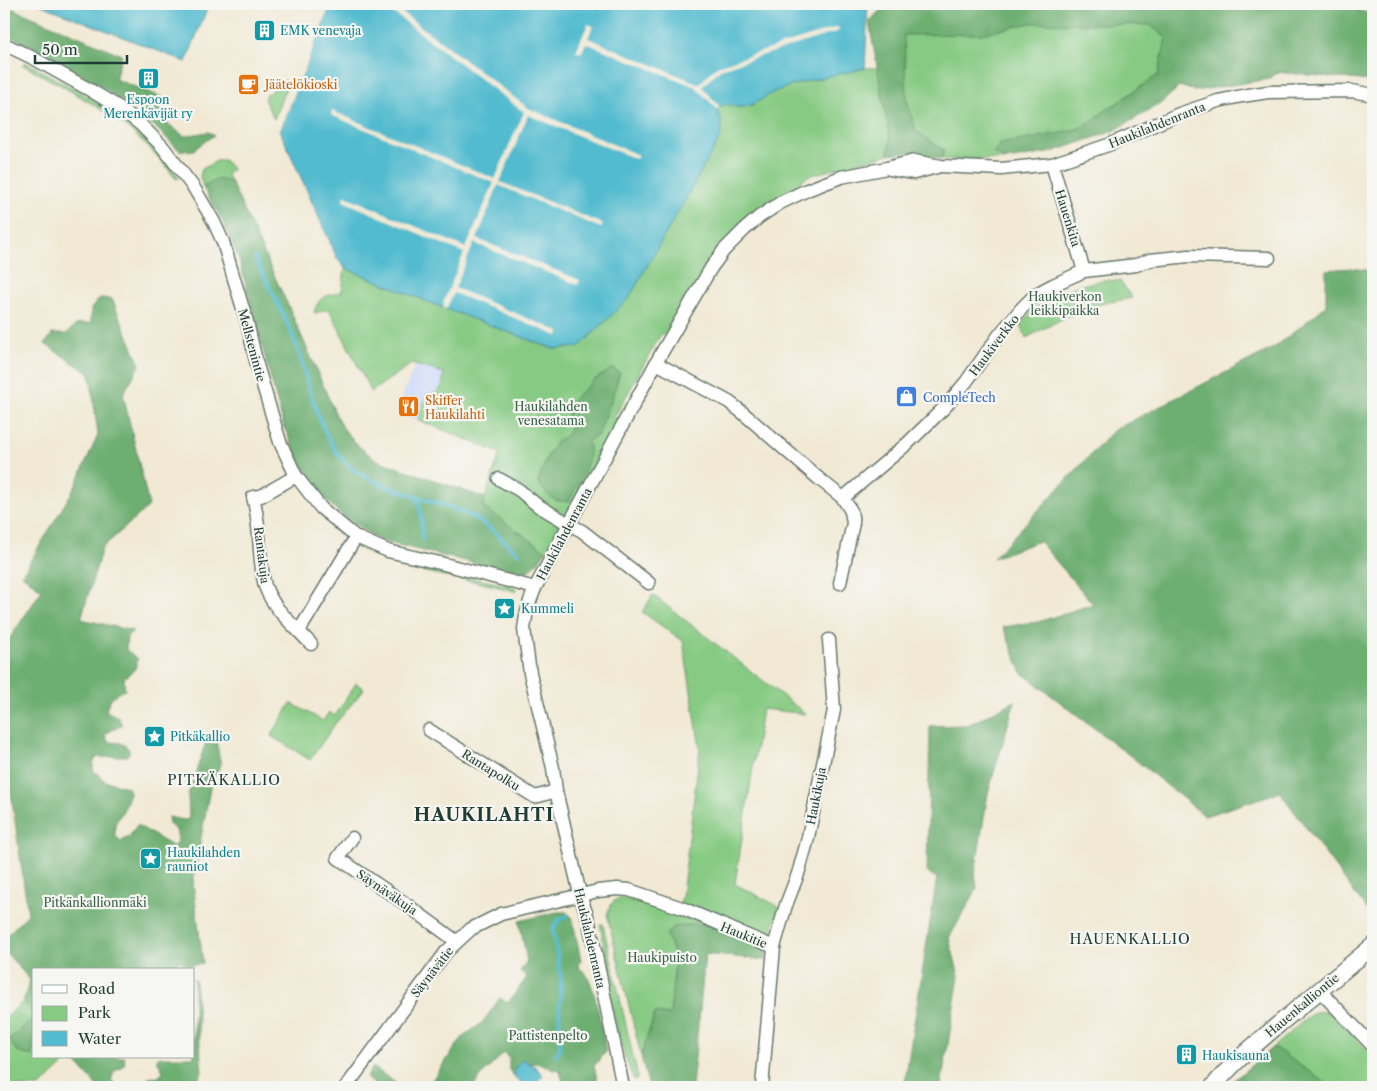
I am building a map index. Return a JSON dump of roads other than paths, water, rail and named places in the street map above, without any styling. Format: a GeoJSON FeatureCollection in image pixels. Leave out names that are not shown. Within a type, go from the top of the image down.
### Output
{"type":"FeatureCollection","features":[{"type":"Feature","properties":{"kind":"main road","name":"Hauenkalliontie"},"geometry":{"type":"LineString","coordinates":[[1213,1087],[1245,1053],[1373,946]]}},
{"type":"Feature","properties":{"kind":"street","name":"Mellstenintie"},"geometry":{"type":"LineString","coordinates":[[4,44],[33,58],[120,108],[140,124],[162,146],[194,188],[214,222],[223,242],[280,442],[296,476],[321,508],[356,537],[388,551],[535,588]]}},
{"type":"Feature","properties":{"kind":"street","name":"Haukilahdenranta"},"geometry":{"type":"LineString","coordinates":[[623,1087],[589,922],[580,894],[530,673],[524,629],[535,588],[656,363],[711,268],[724,250],[758,218],[780,203],[841,177],[887,168],[914,173],[942,166],[1001,169],[1052,164],[1111,144],[1179,114],[1218,101],[1268,92],[1352,91],[1373,95]]}},
{"type":"Feature","properties":{"kind":"street","name":"Hauenkita"},"geometry":{"type":"LineString","coordinates":[[1052,164],[1084,271]]}},
{"type":"Feature","properties":{"kind":"street","name":"Haukiverkko"},"geometry":{"type":"LineString","coordinates":[[843,498],[908,443],[945,407],[966,382],[1000,334],[1036,294],[1084,271],[1127,267],[1150,260],[1189,256],[1269,258]]}},
{"type":"Feature","properties":{"kind":"street"},"geometry":{"type":"LineString","coordinates":[[656,363],[729,402],[743,412],[843,498],[851,511],[853,523],[840,584]]}},
{"type":"Feature","properties":{"kind":"street","name":"Rantakuja"},"geometry":{"type":"LineString","coordinates":[[296,476],[260,496],[253,497],[257,514],[265,586],[284,618],[298,631]]}},
{"type":"Feature","properties":{"kind":"street"},"geometry":{"type":"LineString","coordinates":[[499,479],[582,531],[649,583]]}},
{"type":"Feature","properties":{"kind":"street"},"geometry":{"type":"LineString","coordinates":[[310,644],[298,631],[356,537]]}},
{"type":"Feature","properties":{"kind":"street","name":"Haukikuja"},"geometry":{"type":"LineString","coordinates":[[774,947],[807,842],[834,710],[829,640]]}},
{"type":"Feature","properties":{"kind":"street","name":"Rantapolku"},"geometry":{"type":"LineString","coordinates":[[429,730],[535,797],[556,791]]}},
{"type":"Feature","properties":{"kind":"street","name":"Säynäväkuja"},"geometry":{"type":"LineString","coordinates":[[352,838],[338,858],[456,941]]}},
{"type":"Feature","properties":{"kind":"street","name":"Haukitie"},"geometry":{"type":"LineString","coordinates":[[580,894],[598,890],[629,890],[682,908],[774,947],[762,1087]]}},
{"type":"Feature","properties":{"kind":"street","name":"Säynävätie"},"geometry":{"type":"LineString","coordinates":[[346,1087],[456,941],[471,929],[501,914],[580,894]]}},
{"type":"Feature","properties":{"kind":"street"},"geometry":{"type":"LineString","coordinates":[[1319,990],[1373,1046]]}},
{"type":"Feature","properties":{"kind":"water"},"geometry":{"type":"Polygon","coordinates":[[[39,4],[209,4],[186,62],[39,4]]]}},
{"type":"Feature","properties":{"kind":"water"},"geometry":{"type":"Polygon","coordinates":[[[331,4],[643,4],[685,8],[706,4],[868,4],[865,68],[789,86],[749,106],[723,105],[720,107],[717,111],[722,126],[719,140],[629,298],[579,347],[554,349],[446,309],[345,268],[338,260],[280,131],[331,4]]]}},
{"type":"Feature","properties":{"kind":"water"},"geometry":{"type":"Polygon","coordinates":[[[522,1059],[536,1067],[543,1076],[539,1080],[537,1087],[527,1087],[514,1076],[515,1068],[522,1059]]]}},
{"type":"Feature","properties":{"kind":"waterway"},"geometry":{"type":"LineString","coordinates":[[255,258],[292,333],[325,432],[345,462],[357,472],[370,479],[471,516],[490,529],[519,554]]}},
{"type":"Feature","properties":{"kind":"waterway"},"geometry":{"type":"LineString","coordinates":[[416,496],[421,512],[422,540]]}},
{"type":"Feature","properties":{"kind":"waterway"},"geometry":{"type":"LineString","coordinates":[[555,1055],[560,1049],[561,978],[553,930],[558,920],[567,916]]}},
{"type":"Feature","properties":{"kind":"place","name":"EMK venevaja"},"geometry":{"type":"Point","coordinates":[264,30]}},
{"type":"Feature","properties":{"kind":"place","name":"Espoon Merenkävijät ry"},"geometry":{"type":"Point","coordinates":[148,78]}},
{"type":"Feature","properties":{"kind":"place","name":"Jäätelökioski"},"geometry":{"type":"Point","coordinates":[249,84]}},
{"type":"Feature","properties":{"kind":"place","name":"CompleTech"},"geometry":{"type":"Point","coordinates":[907,397]}},
{"type":"Feature","properties":{"kind":"place","name":"Skiffer Haukilahti"},"geometry":{"type":"Point","coordinates":[409,407]}},
{"type":"Feature","properties":{"kind":"place","name":"Kummeli"},"geometry":{"type":"Point","coordinates":[505,608]}},
{"type":"Feature","properties":{"kind":"place","name":"Pitkäkallio"},"geometry":{"type":"Point","coordinates":[154,736]}},
{"type":"Feature","properties":{"kind":"place","name":"Haukilahden rauniot"},"geometry":{"type":"Point","coordinates":[151,859]}},
{"type":"Feature","properties":{"kind":"place","name":"Haukisauna"},"geometry":{"type":"Point","coordinates":[1186,1055]}},
{"type":"Feature","properties":{"kind":"district","name":"PITKÄKALLIO"},"geometry":{"type":"Point","coordinates":[224,780]}},
{"type":"Feature","properties":{"kind":"district","name":"HAUKILAHTI"},"geometry":{"type":"Point","coordinates":[484,815]}},
{"type":"Feature","properties":{"kind":"district","name":"HAUENKALLIO"},"geometry":{"type":"Point","coordinates":[1130,939]}},
{"type":"Feature","properties":{"kind":"park label","name":"Haukiverkon leikkipaikka"},"geometry":{"type":"Point","coordinates":[1065,303]}},
{"type":"Feature","properties":{"kind":"park label","name":"Haukilahden venesatama"},"geometry":{"type":"Point","coordinates":[551,413]}},
{"type":"Feature","properties":{"kind":"park label","name":"Pitkänkallionmäki"},"geometry":{"type":"Point","coordinates":[95,902]}},
{"type":"Feature","properties":{"kind":"park label","name":"Haukipuisto"},"geometry":{"type":"Point","coordinates":[662,957]}},
{"type":"Feature","properties":{"kind":"park label","name":"Pattistenpelto"},"geometry":{"type":"Point","coordinates":[548,1035]}}]}
